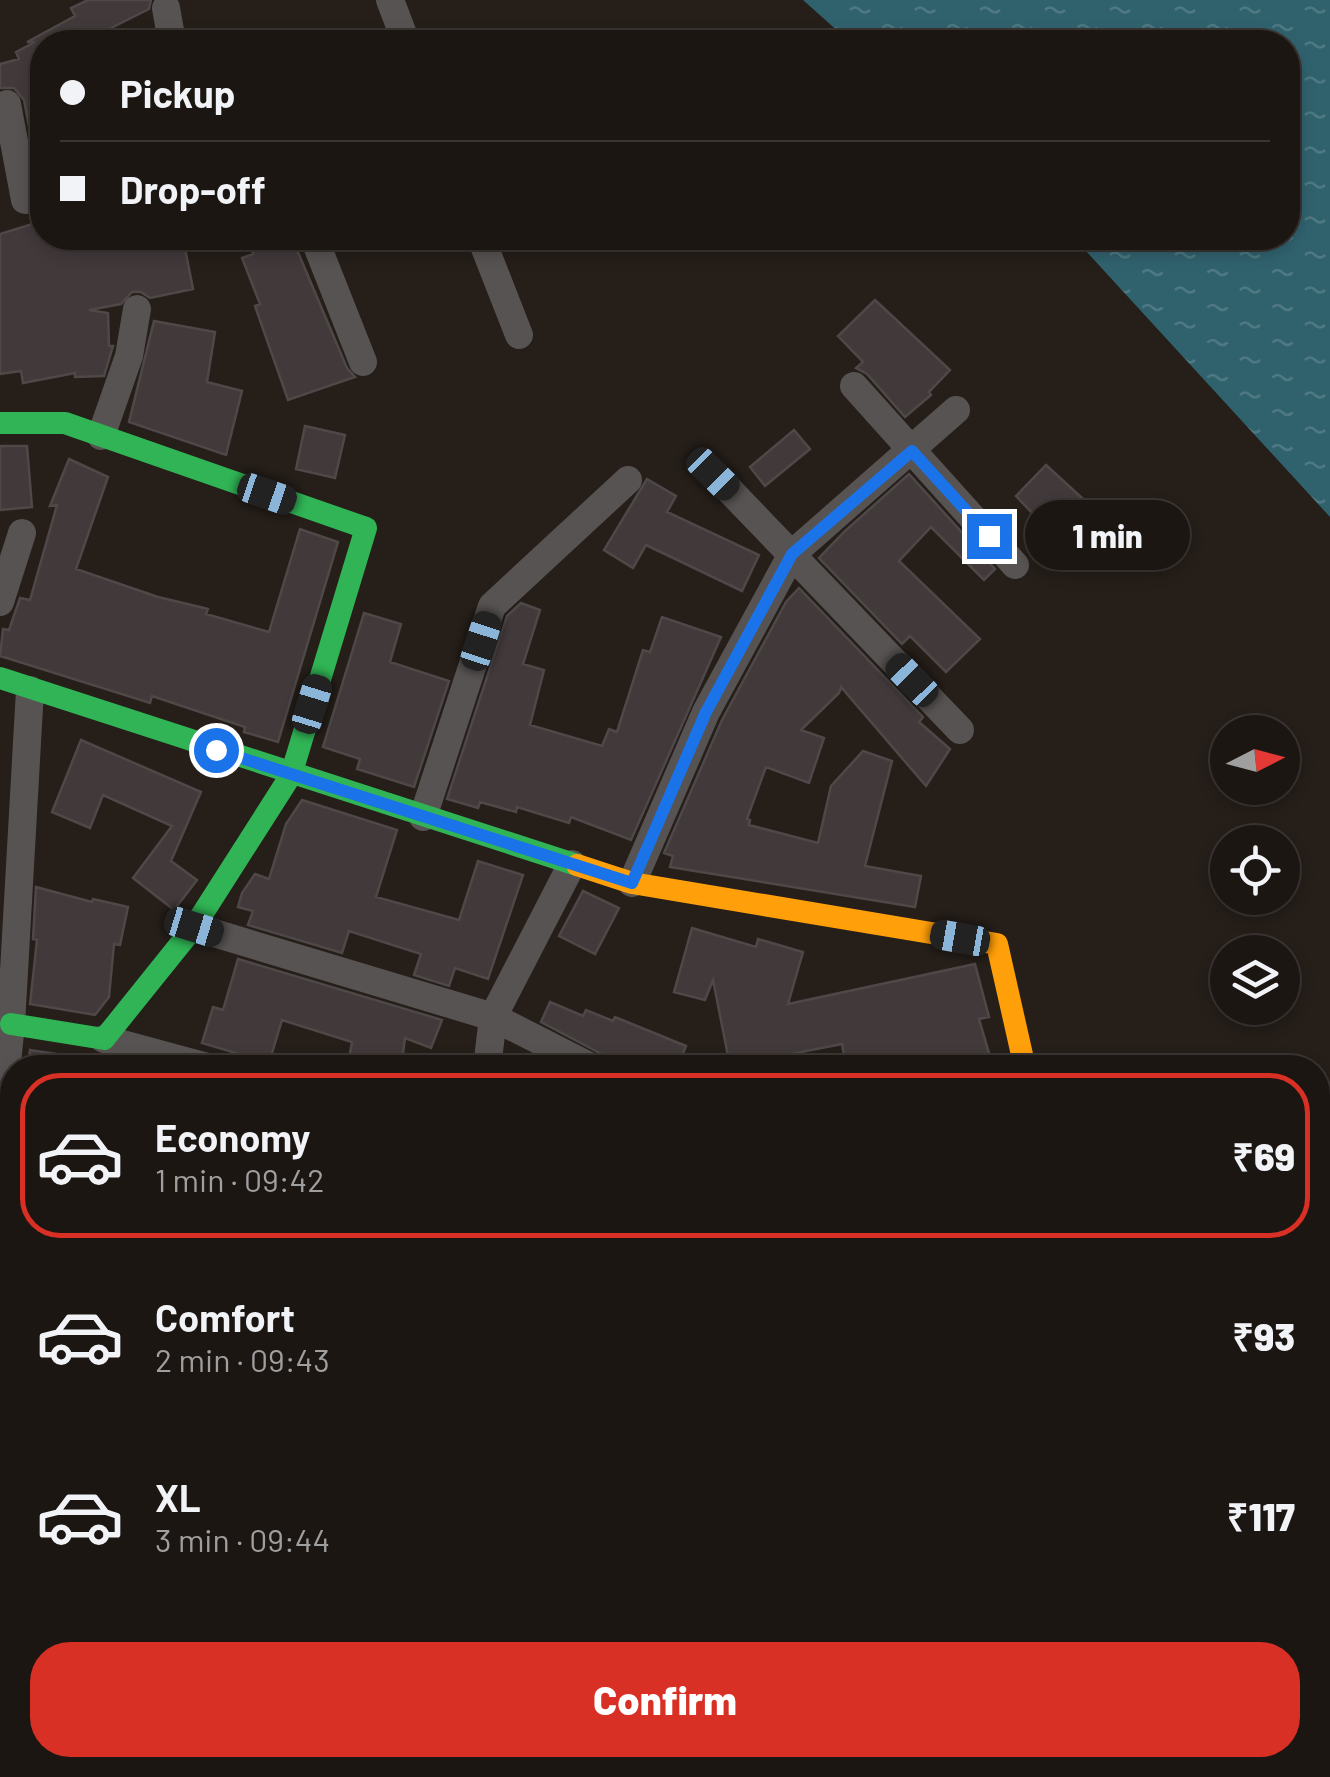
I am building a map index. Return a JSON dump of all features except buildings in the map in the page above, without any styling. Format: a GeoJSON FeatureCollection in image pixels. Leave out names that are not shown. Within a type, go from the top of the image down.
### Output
{"type":"FeatureCollection","features":[{"type":"Feature","properties":{"kind":"street"},"geometry":{"type":"LineString","coordinates":[[390,0],[401,30]]}},
{"type":"Feature","properties":{"kind":"street"},"geometry":{"type":"LineString","coordinates":[[166,8],[170,30]]}},
{"type":"Feature","properties":{"kind":"street"},"geometry":{"type":"LineString","coordinates":[[7,104],[22,200]]}},
{"type":"Feature","properties":{"kind":"street"},"geometry":{"type":"LineString","coordinates":[[319,250],[363,362]]}},
{"type":"Feature","properties":{"kind":"street"},"geometry":{"type":"LineString","coordinates":[[485,250],[519,335]]}},
{"type":"Feature","properties":{"kind":"street"},"geometry":{"type":"LineString","coordinates":[[101,436],[130,356],[137,309]]}},
{"type":"Feature","properties":{"kind":"street"},"geometry":{"type":"LineString","coordinates":[[854,386],[1014,565]]}},
{"type":"Feature","properties":{"kind":"street"},"geometry":{"type":"LineString","coordinates":[[632,883],[706,712],[792,554],[956,410]]}},
{"type":"Feature","properties":{"kind":"street"},"geometry":{"type":"LineString","coordinates":[[0,423],[65,424],[366,528],[291,774],[194,927],[104,1039]]}},
{"type":"Feature","properties":{"kind":"street"},"geometry":{"type":"LineString","coordinates":[[713,474],[960,730]]}},
{"type":"Feature","properties":{"kind":"street"},"geometry":{"type":"LineString","coordinates":[[423,818],[492,606],[628,480]]}},
{"type":"Feature","properties":{"kind":"street"},"geometry":{"type":"LineString","coordinates":[[0,602],[22,533]]}},
{"type":"Feature","properties":{"kind":"street"},"geometry":{"type":"LineString","coordinates":[[0,678],[632,883],[997,944],[1022,1055]]}},
{"type":"Feature","properties":{"kind":"street"},"geometry":{"type":"LineString","coordinates":[[9,1055],[30,690]]}},
{"type":"Feature","properties":{"kind":"street"},"geometry":{"type":"LineString","coordinates":[[488,1055],[492,1017],[572,864]]}},
{"type":"Feature","properties":{"kind":"street"},"geometry":{"type":"LineString","coordinates":[[194,927],[492,1017],[567,1055]]}},
{"type":"Feature","properties":{"kind":"street"},"geometry":{"type":"LineString","coordinates":[[12,1024],[104,1039],[163,1055]]}},
{"type":"Feature","properties":{"kind":"water"},"geometry":{"type":"Polygon","coordinates":[[[803,0],[1330,0],[1330,517],[1085,250],[1300,250],[1300,30],[837,30],[803,0]]]}},
{"type":"Feature","properties":{"kind":"traffic: fast"},"geometry":{"type":"LineString","coordinates":[[0,423],[65,423],[366,528],[291,775],[194,927],[104,1039],[11,1024]]}},
{"type":"Feature","properties":{"kind":"traffic: fast"},"geometry":{"type":"LineString","coordinates":[[0,678],[577,865]]}},
{"type":"Feature","properties":{"kind":"traffic: slow"},"geometry":{"type":"LineString","coordinates":[[577,865],[632,883],[997,944],[1022,1055]]}},
{"type":"Feature","properties":{"kind":"route"},"geometry":{"type":"LineString","coordinates":[[216,750],[632,883],[706,712],[792,554],[912,451],[989,536]]}}]}
